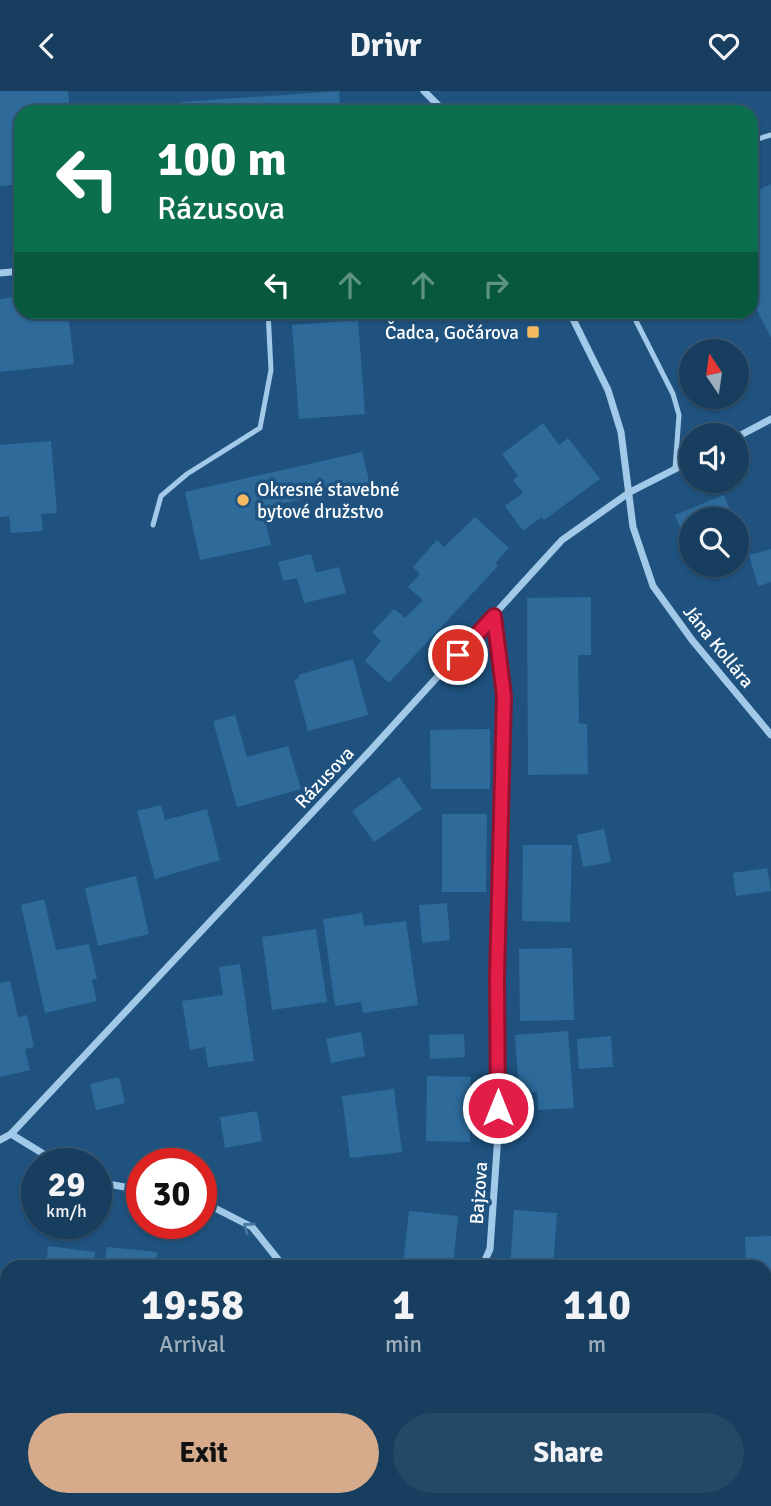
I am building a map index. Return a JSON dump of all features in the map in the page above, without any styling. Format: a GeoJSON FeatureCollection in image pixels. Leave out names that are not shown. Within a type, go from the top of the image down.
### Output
{"type":"FeatureCollection","features":[{"type":"Feature","properties":{"kind":"street"},"geometry":{"type":"LineString","coordinates":[[424,91],[438,105]]}},
{"type":"Feature","properties":{"kind":"street","name":"Jána Kollára"},"geometry":{"type":"LineString","coordinates":[[573,319],[608,390],[621,432],[633,527],[653,586],[692,640],[771,735]]}},
{"type":"Feature","properties":{"kind":"street"},"geometry":{"type":"LineString","coordinates":[[749,431],[771,419]]}},
{"type":"Feature","properties":{"kind":"street","name":"Rázusova"},"geometry":{"type":"LineString","coordinates":[[0,1140],[11,1134],[562,540],[630,492],[679,467]]}},
{"type":"Feature","properties":{"kind":"street","name":"Bajzova"},"geometry":{"type":"LineString","coordinates":[[485,1260],[490,1249],[498,1134],[497,977],[504,696],[494,616]]}},
{"type":"Feature","properties":{"kind":"street"},"geometry":{"type":"LineString","coordinates":[[11,1134],[34,1148]]}},
{"type":"Feature","properties":{"kind":"street"},"geometry":{"type":"LineString","coordinates":[[217,1209],[252,1227],[278,1260]]}},
{"type":"Feature","properties":{"kind":"lane"},"geometry":{"type":"LineString","coordinates":[[153,524],[161,496],[187,474],[260,428],[271,370],[268,319]]}},
{"type":"Feature","properties":{"kind":"lane"},"geometry":{"type":"LineString","coordinates":[[635,319],[673,394],[679,415],[675,469]]}},
{"type":"Feature","properties":{"kind":"building"},"geometry":{"type":"Polygon","coordinates":[[[0,91],[68,91],[69,105],[14,105],[14,185],[0,186],[0,91]]]}},
{"type":"Feature","properties":{"kind":"building"},"geometry":{"type":"Polygon","coordinates":[[[339,91],[340,105],[182,105],[182,102],[339,91]]]}},
{"type":"Feature","properties":{"kind":"building"},"geometry":{"type":"Polygon","coordinates":[[[771,184],[771,338],[758,312],[758,190],[771,184]]]}},
{"type":"Feature","properties":{"kind":"building"},"geometry":{"type":"Polygon","coordinates":[[[14,297],[14,319],[69,319],[74,364],[0,372],[0,299],[14,297]]]}},
{"type":"Feature","properties":{"kind":"building"},"geometry":{"type":"Polygon","coordinates":[[[358,320],[365,414],[299,419],[292,325],[358,320]]]}},
{"type":"Feature","properties":{"kind":"building"},"geometry":{"type":"Polygon","coordinates":[[[543,423],[559,445],[568,438],[600,479],[544,520],[542,517],[523,531],[505,506],[523,493],[513,480],[518,476],[502,454],[543,423]]]}},
{"type":"Feature","properties":{"kind":"building"},"geometry":{"type":"Polygon","coordinates":[[[51,441],[57,513],[41,514],[43,531],[11,533],[9,516],[0,517],[0,445],[51,441]]]}},
{"type":"Feature","properties":{"kind":"building","name":"Okresné stavebné bytové družstvo"},"geometry":{"type":"Polygon","coordinates":[[[362,452],[370,484],[262,508],[271,545],[200,560],[185,492],[362,452]]]}},
{"type":"Feature","properties":{"kind":"building"},"geometry":{"type":"Polygon","coordinates":[[[724,495],[729,507],[695,507],[724,495]]]}},
{"type":"Feature","properties":{"kind":"building"},"geometry":{"type":"Polygon","coordinates":[[[475,517],[509,548],[495,563],[498,566],[389,683],[365,661],[381,641],[372,632],[394,609],[405,618],[423,600],[408,587],[420,574],[413,567],[437,540],[444,547],[475,517]]]}},
{"type":"Feature","properties":{"kind":"building"},"geometry":{"type":"Polygon","coordinates":[[[771,549],[771,582],[758,586],[749,555],[771,549]]]}},
{"type":"Feature","properties":{"kind":"building"},"geometry":{"type":"Polygon","coordinates":[[[311,554],[316,573],[339,567],[346,593],[304,603],[297,578],[283,581],[278,562],[311,554]]]}},
{"type":"Feature","properties":{"kind":"building"},"geometry":{"type":"Polygon","coordinates":[[[591,597],[591,655],[578,655],[579,723],[587,724],[588,774],[528,775],[527,598],[591,597]]]}},
{"type":"Feature","properties":{"kind":"building"},"geometry":{"type":"Polygon","coordinates":[[[353,659],[368,715],[308,731],[294,680],[299,678],[298,675],[353,659]]]}},
{"type":"Feature","properties":{"kind":"building"},"geometry":{"type":"Polygon","coordinates":[[[235,715],[247,757],[288,746],[301,789],[237,807],[213,721],[235,715]]]}},
{"type":"Feature","properties":{"kind":"building"},"geometry":{"type":"Polygon","coordinates":[[[490,729],[490,789],[431,789],[430,730],[490,729]]]}},
{"type":"Feature","properties":{"kind":"building"},"geometry":{"type":"Polygon","coordinates":[[[399,777],[422,809],[374,842],[352,811],[399,777]]]}},
{"type":"Feature","properties":{"kind":"building"},"geometry":{"type":"Polygon","coordinates":[[[161,805],[165,820],[207,809],[220,860],[155,879],[137,811],[161,805]]]}},
{"type":"Feature","properties":{"kind":"building"},"geometry":{"type":"Polygon","coordinates":[[[442,814],[487,814],[486,892],[442,892],[442,814]]]}},
{"type":"Feature","properties":{"kind":"building"},"geometry":{"type":"Polygon","coordinates":[[[604,829],[611,862],[583,867],[577,835],[604,829]]]}},
{"type":"Feature","properties":{"kind":"building"},"geometry":{"type":"Polygon","coordinates":[[[523,845],[572,845],[570,922],[522,921],[523,845]]]}},
{"type":"Feature","properties":{"kind":"building"},"geometry":{"type":"Polygon","coordinates":[[[767,868],[771,891],[736,896],[733,873],[767,868]]]}},
{"type":"Feature","properties":{"kind":"building"},"geometry":{"type":"Polygon","coordinates":[[[136,876],[149,934],[98,946],[85,888],[136,876]]]}},
{"type":"Feature","properties":{"kind":"building"},"geometry":{"type":"Polygon","coordinates":[[[44,899],[56,950],[89,944],[97,979],[92,980],[97,1001],[45,1013],[21,905],[44,899]]]}},
{"type":"Feature","properties":{"kind":"building"},"geometry":{"type":"Polygon","coordinates":[[[447,903],[450,940],[422,943],[419,905],[447,903]]]}},
{"type":"Feature","properties":{"kind":"building"},"geometry":{"type":"Polygon","coordinates":[[[362,913],[364,926],[406,921],[418,1005],[363,1013],[361,1002],[335,1006],[323,919],[362,913]]]}},
{"type":"Feature","properties":{"kind":"building"},"geometry":{"type":"Polygon","coordinates":[[[316,929],[327,1002],[272,1010],[262,937],[316,929]]]}},
{"type":"Feature","properties":{"kind":"building"},"geometry":{"type":"Polygon","coordinates":[[[572,948],[574,1020],[520,1021],[519,949],[572,948]]]}},
{"type":"Feature","properties":{"kind":"building"},"geometry":{"type":"Polygon","coordinates":[[[240,964],[254,1061],[208,1067],[205,1047],[190,1050],[182,1001],[223,995],[219,967],[240,964]]]}},
{"type":"Feature","properties":{"kind":"building"},"geometry":{"type":"Polygon","coordinates":[[[10,981],[18,1017],[27,1015],[34,1047],[25,1049],[30,1070],[0,1077],[0,983],[10,981]]]}},
{"type":"Feature","properties":{"kind":"building"},"geometry":{"type":"Polygon","coordinates":[[[568,1031],[574,1108],[538,1110],[537,1092],[519,1094],[515,1035],[568,1031]]]}},
{"type":"Feature","properties":{"kind":"building"},"geometry":{"type":"Polygon","coordinates":[[[361,1032],[365,1056],[331,1063],[326,1039],[361,1032]]]}},
{"type":"Feature","properties":{"kind":"building"},"geometry":{"type":"Polygon","coordinates":[[[464,1034],[465,1057],[430,1059],[429,1035],[464,1034]]]}},
{"type":"Feature","properties":{"kind":"building"},"geometry":{"type":"Polygon","coordinates":[[[611,1036],[613,1067],[579,1069],[577,1039],[611,1036]]]}},
{"type":"Feature","properties":{"kind":"building"},"geometry":{"type":"Polygon","coordinates":[[[427,1076],[471,1077],[470,1142],[426,1141],[427,1076]]]}},
{"type":"Feature","properties":{"kind":"building"},"geometry":{"type":"Polygon","coordinates":[[[119,1077],[125,1103],[96,1110],[90,1084],[119,1077]]]}},
{"type":"Feature","properties":{"kind":"building"},"geometry":{"type":"Polygon","coordinates":[[[394,1089],[402,1152],[350,1158],[342,1096],[394,1089]]]}},
{"type":"Feature","properties":{"kind":"building"},"geometry":{"type":"Polygon","coordinates":[[[257,1111],[262,1141],[225,1148],[220,1117],[257,1111]]]}},
{"type":"Feature","properties":{"kind":"building"},"geometry":{"type":"Polygon","coordinates":[[[514,1210],[557,1213],[554,1260],[510,1260],[514,1210]]]}},
{"type":"Feature","properties":{"kind":"building"},"geometry":{"type":"Polygon","coordinates":[[[409,1211],[458,1216],[454,1260],[404,1260],[409,1211]]]}},
{"type":"Feature","properties":{"kind":"building"},"geometry":{"type":"Polygon","coordinates":[[[771,1236],[771,1260],[746,1260],[745,1237],[771,1236]]]}},
{"type":"Feature","properties":{"kind":"building"},"geometry":{"type":"Polygon","coordinates":[[[48,1246],[95,1252],[94,1260],[47,1260],[48,1246]]]}},
{"type":"Feature","properties":{"kind":"building"},"geometry":{"type":"Polygon","coordinates":[[[107,1247],[157,1252],[156,1260],[105,1260],[107,1247]]]}},
{"type":"Feature","properties":{"kind":"place","name":"Čadca, Gočárova"},"geometry":{"type":"Point","coordinates":[533,332]}},
{"type":"Feature","properties":{"kind":"place","name":"Okresné stavebné bytové družstvo"},"geometry":{"type":"Point","coordinates":[243,500]}},
{"type":"Feature","properties":{"kind":"route"},"geometry":{"type":"LineString","coordinates":[[458,655],[494,616],[504,696],[497,977],[498,1108]]}}]}
